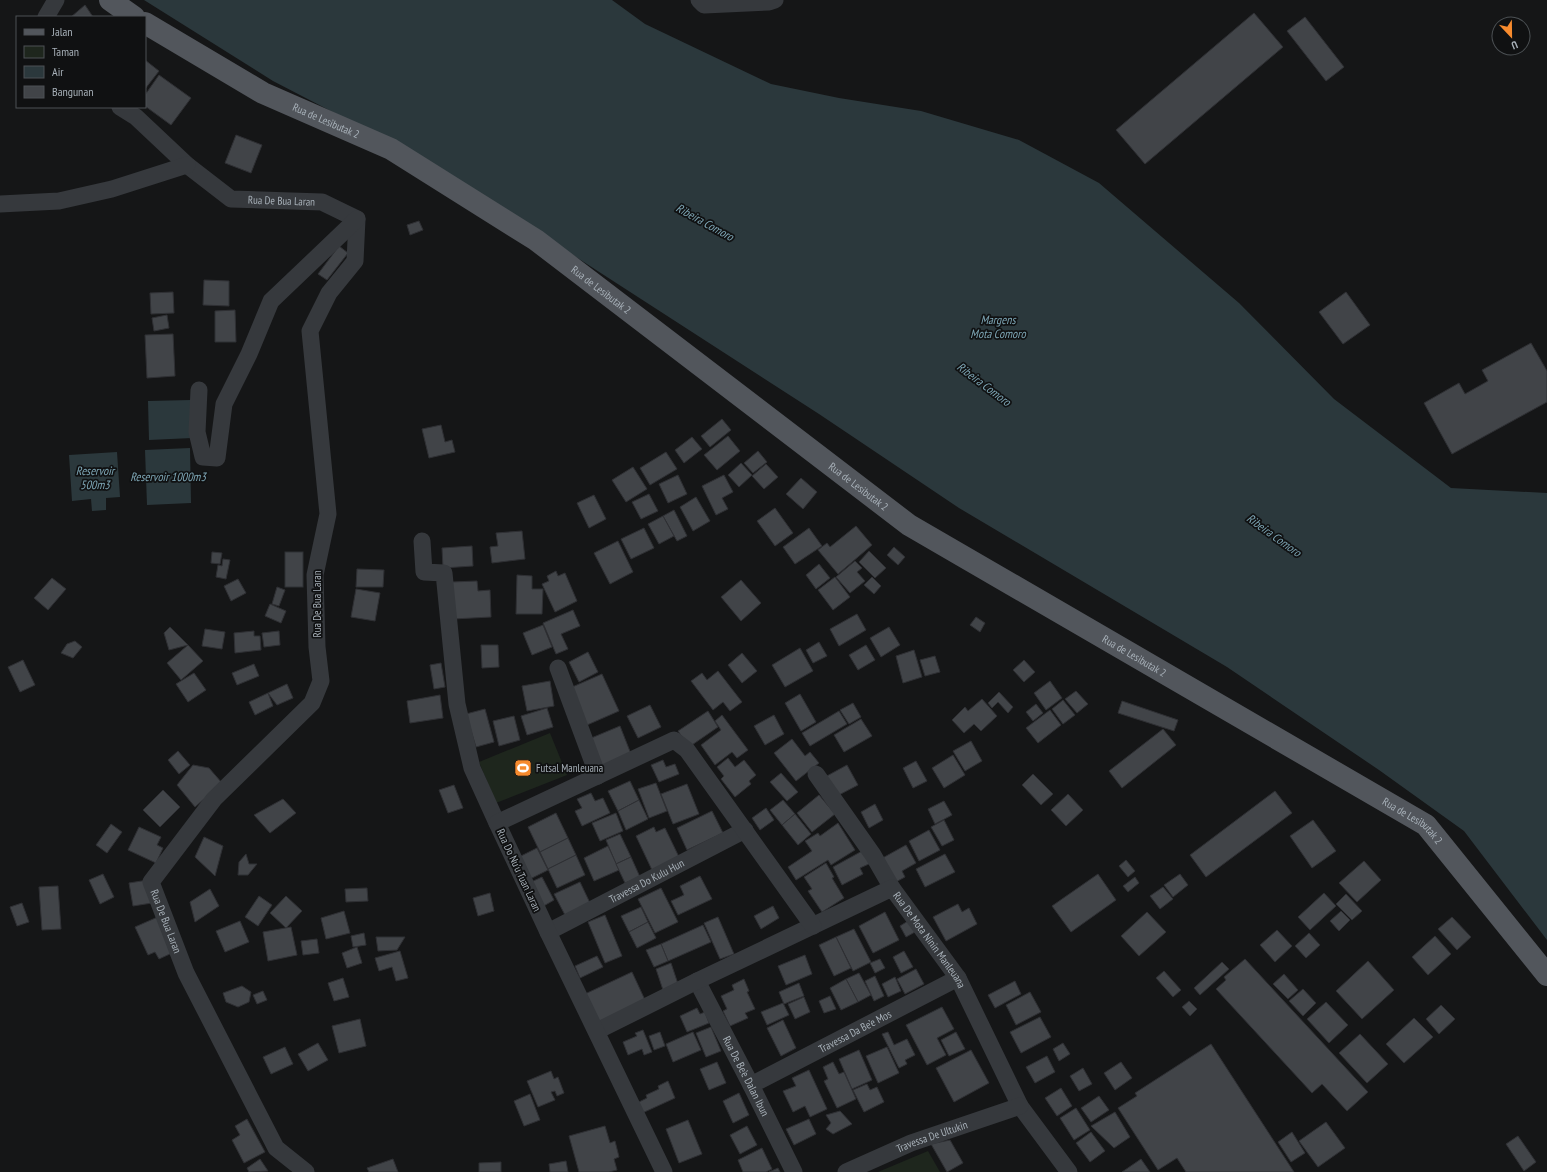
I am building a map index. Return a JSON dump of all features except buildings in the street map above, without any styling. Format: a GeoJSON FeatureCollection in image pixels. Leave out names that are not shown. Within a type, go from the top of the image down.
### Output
{"type":"FeatureCollection","features":[{"type":"Feature","properties":{"kind":"main road"},"geometry":{"type":"LineString","coordinates":[[110,0],[133,16]]}},
{"type":"Feature","properties":{"kind":"main road","name":"Rua de Lesibutak 2"},"geometry":{"type":"LineString","coordinates":[[146,25],[263,93],[391,149],[503,219],[536,240],[909,526],[1426,825],[1547,975]]}},
{"type":"Feature","properties":{"kind":"street"},"geometry":{"type":"LineString","coordinates":[[47,16],[56,0]]}},
{"type":"Feature","properties":{"kind":"street"},"geometry":{"type":"LineString","coordinates":[[699,0],[704,5],[771,1]]}},
{"type":"Feature","properties":{"kind":"street","name":"Rua De Bua Laran"},"geometry":{"type":"LineString","coordinates":[[122,108],[136,117],[187,165],[231,199],[322,202],[357,219],[355,261],[329,293],[310,331],[328,514],[315,575],[317,647],[321,681],[312,703],[214,800],[151,882],[186,973],[276,1148],[306,1172]]}},
{"type":"Feature","properties":{"kind":"street"},"geometry":{"type":"LineString","coordinates":[[0,204],[59,201],[112,189],[187,165]]}},
{"type":"Feature","properties":{"kind":"street"},"geometry":{"type":"LineString","coordinates":[[199,390],[198,432],[204,457],[217,458],[224,404],[249,354],[271,301],[357,219]]}},
{"type":"Feature","properties":{"kind":"street"},"geometry":{"type":"LineString","coordinates":[[422,541],[424,572],[444,573],[457,704],[472,768],[497,823]]}},
{"type":"Feature","properties":{"kind":"street"},"geometry":{"type":"LineString","coordinates":[[558,668],[598,776]]}},
{"type":"Feature","properties":{"kind":"street","name":"Rua Do Nu’u Tuan Laran"},"geometry":{"type":"LineString","coordinates":[[664,1172],[497,823],[674,740],[687,750],[813,926]]}},
{"type":"Feature","properties":{"kind":"street"},"geometry":{"type":"LineString","coordinates":[[816,774],[873,855],[892,888]]}},
{"type":"Feature","properties":{"kind":"street","name":"Travessa Do Kulu Hun"},"geometry":{"type":"LineString","coordinates":[[548,932],[745,830]]}},
{"type":"Feature","properties":{"kind":"street","name":"Rua De Mota Ninin Manleuana"},"geometry":{"type":"LineString","coordinates":[[597,1031],[697,981],[892,888],[958,978],[1020,1106],[1069,1172]]}},
{"type":"Feature","properties":{"kind":"street","name":"Travessa Da Be’e Mos"},"geometry":{"type":"LineString","coordinates":[[751,1085],[958,978]]}},
{"type":"Feature","properties":{"kind":"street","name":"Rua De Be’e Dalan Ibun"},"geometry":{"type":"LineString","coordinates":[[697,981],[794,1172]]}},
{"type":"Feature","properties":{"kind":"street","name":"Travessa De Ultukin"},"geometry":{"type":"LineString","coordinates":[[846,1172],[911,1143],[1020,1106]]}},
{"type":"Feature","properties":{"kind":"green space","name":"Futsal Manleuana"},"geometry":{"type":"Polygon","coordinates":[[[550,733],[567,775],[496,803],[479,762],[550,733]]]}},
{"type":"Feature","properties":{"kind":"green space"},"geometry":{"type":"Polygon","coordinates":[[[928,1151],[940,1172],[878,1172],[928,1151]]]}},
{"type":"Feature","properties":{"kind":"water","name":"Margens Mota Comoro"},"geometry":{"type":"Polygon","coordinates":[[[144,0],[612,0],[645,24],[771,84],[839,98],[921,111],[1019,140],[1099,183],[1239,303],[1334,399],[1451,488],[1547,493],[1547,940],[1464,831],[1379,770],[1227,667],[959,508],[819,414],[429,162],[273,81],[144,0]]]}},
{"type":"Feature","properties":{"kind":"water"},"geometry":{"type":"Polygon","coordinates":[[[191,400],[192,438],[149,440],[148,401],[191,400]]]}},
{"type":"Feature","properties":{"kind":"water","name":"Reservoir 1000m3"},"geometry":{"type":"Polygon","coordinates":[[[190,448],[191,503],[147,505],[145,450],[190,448]]]}},
{"type":"Feature","properties":{"kind":"water","name":"Reservoir 500m3"},"geometry":{"type":"Polygon","coordinates":[[[117,452],[120,497],[106,498],[106,510],[92,511],[91,499],[72,501],[69,455],[117,452]]]}},
{"type":"Feature","properties":{"kind":"place","name":"Futsal Manleuana"},"geometry":{"type":"Point","coordinates":[523,768]}},
{"type":"Feature","properties":{"kind":"water label","name":"Ribeira Comoro"},"geometry":{"type":"Point","coordinates":[705,222]}},
{"type":"Feature","properties":{"kind":"water label","name":"Ribeira Comoro"},"geometry":{"type":"Point","coordinates":[984,384]}},
{"type":"Feature","properties":{"kind":"water label","name":"Ribeira Comoro"},"geometry":{"type":"Point","coordinates":[1274,535]}}]}
